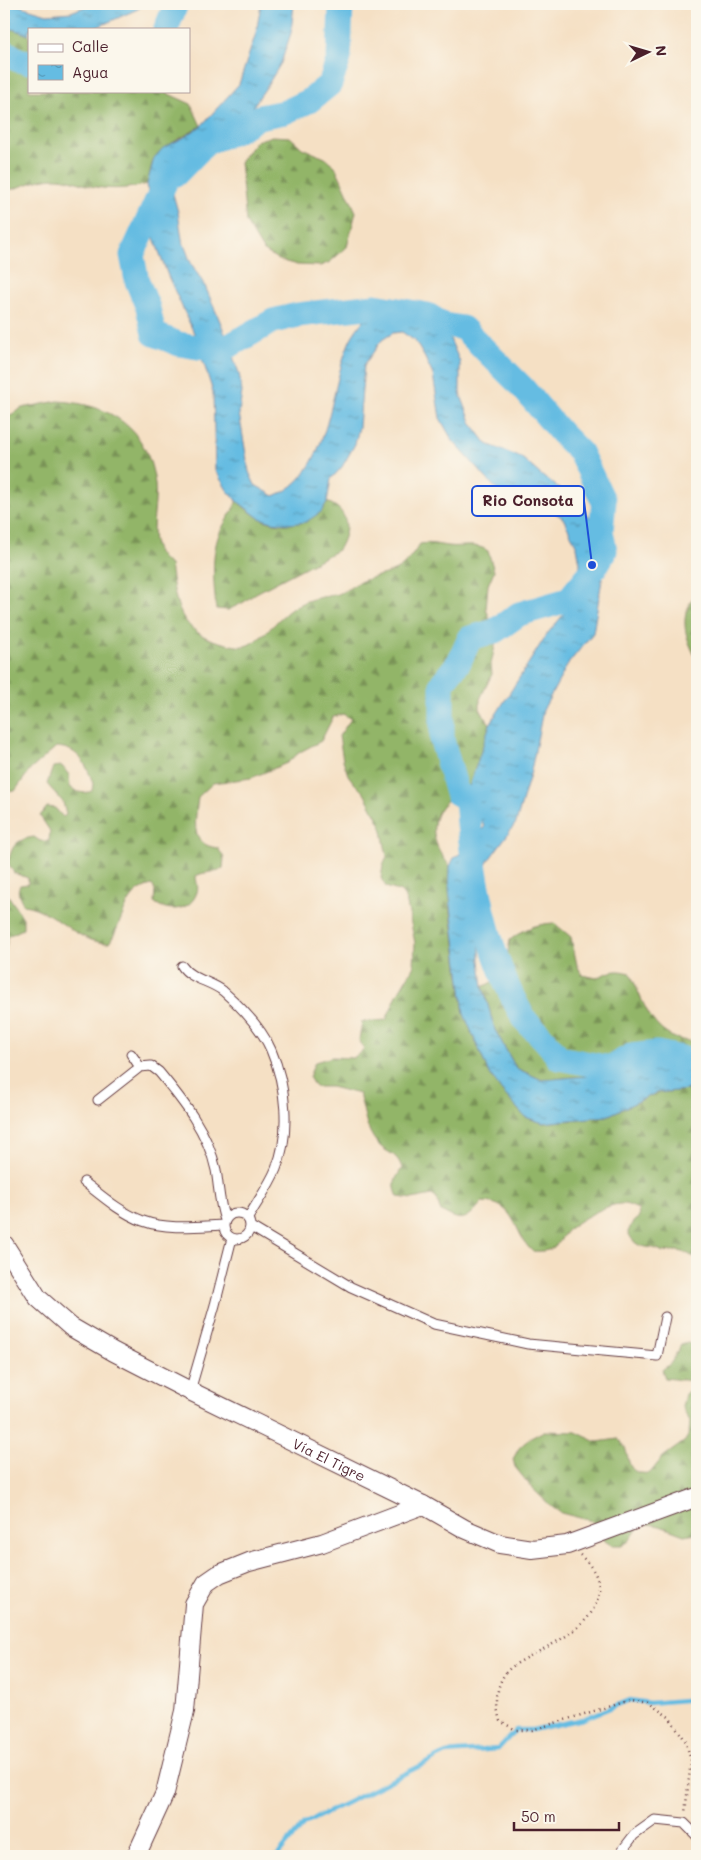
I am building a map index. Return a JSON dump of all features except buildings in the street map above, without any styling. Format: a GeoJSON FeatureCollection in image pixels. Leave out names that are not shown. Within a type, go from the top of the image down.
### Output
{"type":"FeatureCollection","features":[{"type":"Feature","properties":{"kind":"street","name":"Vía El Tigre"},"geometry":{"type":"LineString","coordinates":[[4,1244],[38,1298],[71,1328],[190,1391],[423,1505],[465,1529],[500,1544],[532,1550],[567,1545],[697,1498]]}},
{"type":"Feature","properties":{"kind":"street"},"geometry":{"type":"LineString","coordinates":[[136,1856],[165,1793],[184,1711],[194,1604],[206,1583],[219,1574],[249,1562],[322,1543],[423,1505]]}},
{"type":"Feature","properties":{"kind":"lane"},"geometry":{"type":"LineString","coordinates":[[98,1100],[140,1067],[151,1066],[160,1072],[197,1123],[206,1140],[216,1169],[219,1199],[226,1232],[232,1238],[242,1238],[248,1234],[249,1223],[276,1168],[283,1144],[282,1087],[271,1048],[254,1023],[222,991],[186,973],[182,966]]}},
{"type":"Feature","properties":{"kind":"lane"},"geometry":{"type":"LineString","coordinates":[[131,1054],[140,1067]]}},
{"type":"Feature","properties":{"kind":"lane"},"geometry":{"type":"LineString","coordinates":[[84,1182],[126,1213],[144,1222],[165,1225],[225,1223],[235,1212],[242,1213],[249,1223],[351,1287],[434,1324],[518,1342],[658,1356],[665,1317]]}},
{"type":"Feature","properties":{"kind":"lane"},"geometry":{"type":"LineString","coordinates":[[190,1391],[216,1306],[232,1238]]}},
{"type":"Feature","properties":{"kind":"lane"},"geometry":{"type":"LineString","coordinates":[[618,1856],[634,1835],[654,1820],[684,1823],[697,1836]]}},
{"type":"Feature","properties":{"kind":"path"},"geometry":{"type":"LineString","coordinates":[[567,1545],[587,1561],[594,1571],[600,1587],[598,1599],[592,1613],[566,1636],[517,1663],[503,1676],[495,1706],[500,1721],[516,1730],[532,1730],[630,1700],[648,1703],[669,1717],[686,1740],[691,1760],[684,1823]]}},
{"type":"Feature","properties":{"kind":"green space"},"geometry":{"type":"Polygon","coordinates":[[[4,26],[28,35],[28,92],[164,92],[191,104],[201,126],[170,144],[155,157],[147,184],[124,188],[109,188],[94,187],[68,179],[49,178],[4,191],[4,26]]]}},
{"type":"Feature","properties":{"kind":"green space"},"geometry":{"type":"Polygon","coordinates":[[[272,136],[290,137],[302,148],[325,158],[335,166],[356,212],[347,247],[330,262],[320,266],[297,265],[279,260],[263,250],[246,222],[240,162],[256,141],[272,136]]]}},
{"type":"Feature","properties":{"kind":"green space"},"geometry":{"type":"Polygon","coordinates":[[[58,401],[95,407],[110,414],[124,423],[135,434],[144,448],[151,464],[155,484],[153,529],[156,549],[161,558],[170,565],[174,593],[182,615],[197,632],[208,638],[236,646],[248,645],[256,641],[294,607],[316,598],[338,594],[362,581],[396,570],[413,555],[420,544],[474,546],[488,551],[494,571],[488,585],[486,609],[497,637],[491,664],[492,674],[480,699],[480,709],[490,724],[473,781],[466,789],[441,807],[434,822],[437,845],[450,866],[451,912],[464,1014],[488,1071],[501,1090],[525,1117],[543,1123],[607,1116],[656,1093],[697,1089],[697,1261],[686,1253],[677,1251],[663,1252],[635,1243],[628,1232],[632,1223],[639,1217],[638,1209],[625,1204],[609,1206],[581,1220],[571,1227],[552,1248],[532,1251],[508,1213],[502,1207],[493,1203],[482,1202],[472,1214],[467,1217],[458,1218],[440,1210],[437,1199],[432,1195],[412,1199],[398,1197],[395,1182],[402,1168],[397,1159],[378,1144],[370,1133],[359,1094],[331,1087],[315,1087],[309,1077],[315,1062],[332,1057],[353,1058],[364,1050],[359,1040],[362,1022],[386,1020],[397,995],[414,966],[415,943],[406,899],[401,892],[386,887],[381,878],[387,857],[381,825],[364,793],[348,775],[343,760],[339,736],[351,719],[343,714],[333,717],[321,741],[300,752],[287,763],[251,778],[213,783],[198,797],[196,830],[198,836],[208,846],[218,848],[224,858],[223,868],[196,876],[197,892],[190,904],[178,909],[159,906],[154,902],[155,890],[152,885],[142,888],[135,894],[125,909],[109,943],[97,942],[86,938],[46,913],[24,905],[18,890],[20,885],[28,884],[28,878],[14,873],[8,863],[11,852],[18,842],[34,837],[40,841],[49,841],[50,831],[40,816],[47,807],[55,808],[63,817],[66,815],[63,802],[47,784],[53,767],[62,766],[69,775],[70,787],[78,792],[92,791],[93,783],[88,769],[76,754],[70,750],[56,747],[30,770],[15,791],[4,792],[4,419],[22,408],[58,401]]]}},
{"type":"Feature","properties":{"kind":"green space"},"geometry":{"type":"Polygon","coordinates":[[[237,501],[260,518],[278,524],[297,523],[306,520],[327,502],[335,506],[344,516],[346,529],[342,543],[338,550],[256,593],[244,602],[228,610],[216,609],[213,570],[215,550],[220,532],[237,501]]]}},
{"type":"Feature","properties":{"kind":"green space"},"geometry":{"type":"Polygon","coordinates":[[[697,592],[697,660],[686,634],[685,618],[691,601],[697,592]]]}},
{"type":"Feature","properties":{"kind":"green space"},"geometry":{"type":"Polygon","coordinates":[[[4,889],[23,918],[23,929],[8,936],[4,959],[4,889]]]}},
{"type":"Feature","properties":{"kind":"green space"},"geometry":{"type":"Polygon","coordinates":[[[554,923],[571,937],[577,965],[582,975],[597,978],[613,971],[630,973],[646,1009],[660,1029],[670,1036],[682,1040],[697,1041],[697,1055],[657,1053],[631,1056],[586,1076],[542,1080],[516,1068],[495,1030],[483,987],[504,975],[510,940],[530,928],[554,923]]]}},
{"type":"Feature","properties":{"kind":"green space"},"geometry":{"type":"Polygon","coordinates":[[[688,1343],[697,1347],[697,1531],[696,1533],[684,1535],[660,1526],[648,1524],[639,1527],[629,1541],[623,1545],[611,1545],[605,1541],[592,1521],[561,1513],[552,1507],[532,1488],[515,1467],[513,1459],[519,1448],[529,1439],[544,1431],[576,1432],[597,1442],[618,1439],[626,1451],[631,1467],[641,1473],[650,1473],[663,1457],[685,1441],[689,1434],[690,1421],[682,1407],[685,1394],[695,1384],[692,1381],[665,1378],[662,1370],[671,1363],[681,1345],[688,1343]]]}},
{"type":"Feature","properties":{"kind":"water"},"geometry":{"type":"Polygon","coordinates":[[[4,4],[14,4],[47,14],[71,12],[92,4],[144,4],[138,9],[95,28],[28,28],[28,35],[4,26],[4,4]]]}},
{"type":"Feature","properties":{"kind":"water"},"geometry":{"type":"Polygon","coordinates":[[[261,4],[294,4],[291,33],[281,63],[235,132],[215,146],[188,160],[176,174],[172,190],[182,239],[191,263],[205,286],[239,373],[242,392],[239,413],[249,472],[255,485],[274,496],[292,486],[307,471],[325,430],[342,362],[351,338],[375,306],[402,305],[428,315],[444,325],[460,362],[460,393],[472,424],[487,444],[522,458],[542,476],[575,499],[601,531],[605,551],[604,568],[593,633],[568,664],[543,710],[531,771],[516,823],[488,861],[479,882],[480,960],[483,987],[495,1030],[516,1068],[542,1080],[586,1076],[631,1056],[657,1053],[697,1055],[697,1089],[656,1093],[607,1116],[543,1123],[525,1117],[501,1090],[488,1071],[464,1014],[449,890],[450,866],[454,858],[469,847],[484,827],[469,802],[467,793],[490,724],[547,634],[569,608],[578,586],[580,563],[577,547],[563,518],[541,504],[511,498],[497,490],[452,440],[440,418],[433,375],[415,341],[402,332],[393,333],[382,340],[364,365],[359,427],[355,444],[342,467],[331,479],[327,502],[321,512],[306,522],[289,524],[259,518],[237,501],[227,490],[215,470],[213,392],[194,333],[168,276],[153,235],[147,184],[154,158],[163,148],[201,126],[239,84],[256,33],[261,4]]]}},
{"type":"Feature","properties":{"kind":"waterway"},"geometry":{"type":"LineString","coordinates":[[166,28],[176,4]]}},
{"type":"Feature","properties":{"kind":"waterway"},"geometry":{"type":"LineString","coordinates":[[341,4],[339,58],[330,84],[309,101],[285,112],[259,117],[235,132],[207,142],[176,174],[169,174],[132,255],[137,281],[148,308],[154,334],[179,344],[204,348],[229,346],[273,321],[298,315],[375,306],[428,315],[444,325],[463,328],[522,387],[561,433],[580,452],[604,502],[601,531],[605,551],[596,566],[568,600],[519,614],[495,631],[470,638],[459,662],[442,683],[442,740],[457,793],[467,799],[472,853],[483,911],[491,940],[511,994],[526,1021],[547,1042],[559,1058],[610,1068],[631,1056],[657,1053],[697,1061]]}},
{"type":"Feature","properties":{"kind":"waterway"},"geometry":{"type":"LineString","coordinates":[[4,51],[18,60],[28,62]]}},
{"type":"Feature","properties":{"kind":"waterway"},"geometry":{"type":"LineString","coordinates":[[277,1856],[304,1824],[446,1753],[498,1749],[516,1730],[532,1730],[583,1719],[630,1700],[649,1703],[697,1699]]}},
{"type":"Feature","properties":{"kind":"place","name":"Rio Consota"},"geometry":{"type":"Point","coordinates":[592,565]}}]}
